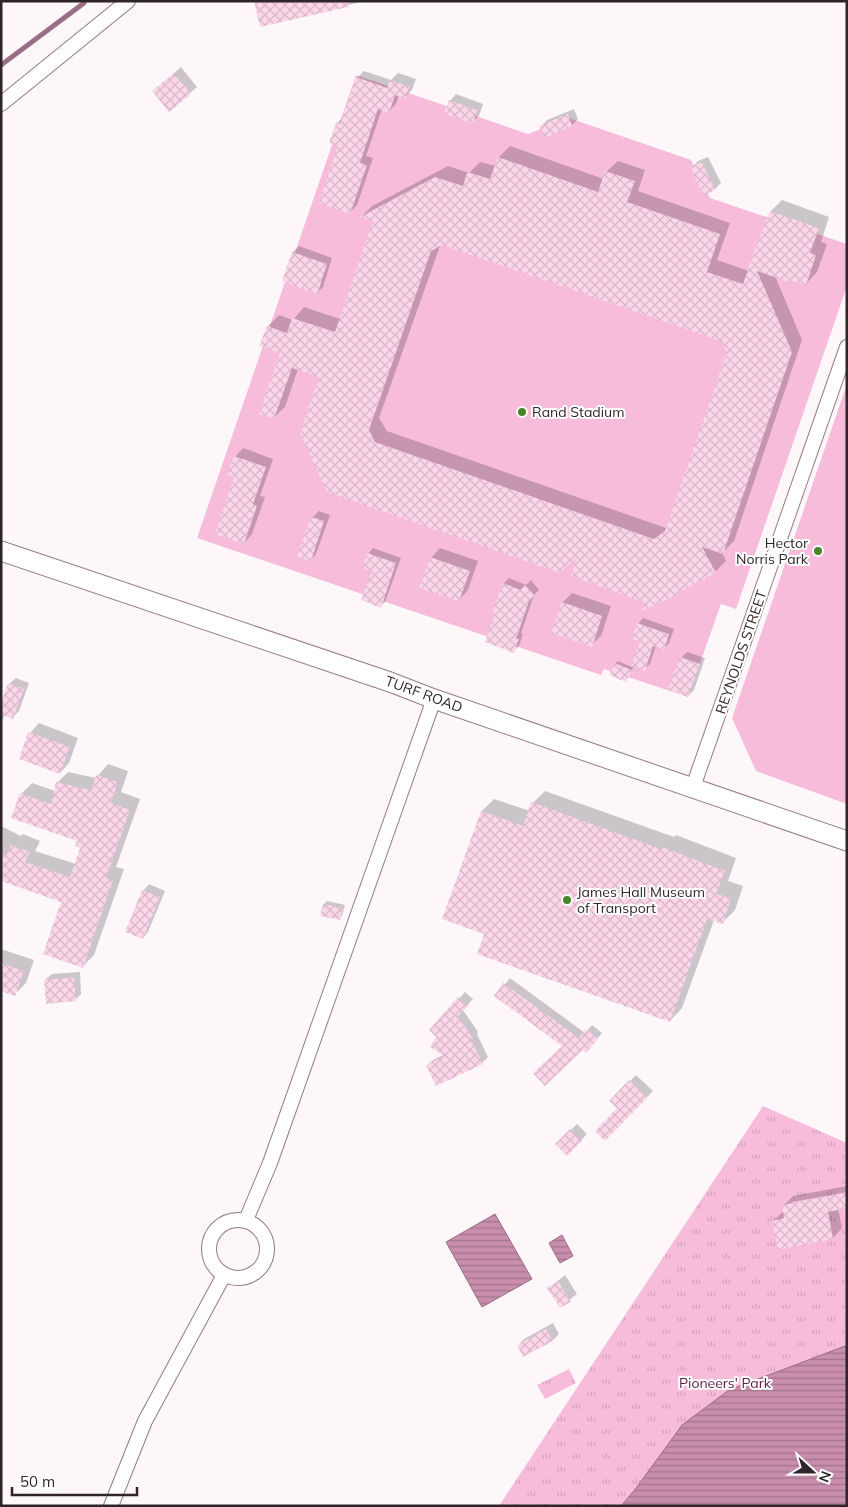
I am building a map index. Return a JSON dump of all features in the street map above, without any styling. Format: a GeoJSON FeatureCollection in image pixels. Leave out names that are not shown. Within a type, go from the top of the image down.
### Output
{"type":"FeatureCollection","features":[{"type":"Feature","properties":{"kind":"main road","name":"TURF ROAD"},"geometry":{"type":"LineString","coordinates":[[1,551],[390,682],[434,699],[847,841]]}},
{"type":"Feature","properties":{"kind":"street"},"geometry":{"type":"LineString","coordinates":[[1,104],[128,1]]}},
{"type":"Feature","properties":{"kind":"street","name":"REYNOLDS STREET"},"geometry":{"type":"LineString","coordinates":[[693,787],[847,347]]}},
{"type":"Feature","properties":{"kind":"street"},"geometry":{"type":"LineString","coordinates":[[246,1220],[270,1163],[434,699]]}},
{"type":"Feature","properties":{"kind":"street"},"geometry":{"type":"LineString","coordinates":[[246,1220],[254,1223],[264,1235],[267,1243],[266,1259],[256,1272],[248,1276],[232,1278],[224,1275],[217,1270],[209,1255],[209,1247],[214,1231],[228,1221],[246,1220]]}},
{"type":"Feature","properties":{"kind":"street"},"geometry":{"type":"LineString","coordinates":[[110,1506],[145,1421],[224,1275]]}},
{"type":"Feature","properties":{"kind":"green space","name":"Rand Stadium"},"geometry":{"type":"Polygon","coordinates":[[[356,75],[528,134],[569,118],[691,160],[710,198],[847,244],[847,286],[736,609],[721,604],[688,697],[604,669],[601,675],[197,538],[356,75]]]}},
{"type":"Feature","properties":{"kind":"green space","name":"Hector Norris Park"},"geometry":{"type":"Polygon","coordinates":[[[847,384],[847,804],[756,771],[732,718],[847,384]]]}},
{"type":"Feature","properties":{"kind":"green space","name":"Pioneers' Park"},"geometry":{"type":"Polygon","coordinates":[[[763,1106],[847,1143],[847,1506],[499,1506],[763,1106]]]}},
{"type":"Feature","properties":{"kind":"green space"},"geometry":{"type":"Polygon","coordinates":[[[569,1369],[576,1383],[545,1399],[537,1385],[569,1369]]]}},
{"type":"Feature","properties":{"kind":"shaded area"},"geometry":{"type":"Polygon","coordinates":[[[495,1214],[532,1279],[482,1307],[446,1242],[495,1214]]]}},
{"type":"Feature","properties":{"kind":"shaded area"},"geometry":{"type":"Polygon","coordinates":[[[562,1235],[573,1256],[560,1263],[549,1243],[562,1235]]]}},
{"type":"Feature","properties":{"kind":"shaded area"},"geometry":{"type":"Polygon","coordinates":[[[845,1346],[847,1347],[847,1506],[621,1506],[682,1425],[729,1390],[845,1346]]]}},
{"type":"Feature","properties":{"kind":"building"},"geometry":{"type":"Polygon","coordinates":[[[254,1],[348,1],[348,7],[260,27],[254,1]]]}},
{"type":"Feature","properties":{"kind":"building"},"geometry":{"type":"Polygon","coordinates":[[[174,73],[191,94],[169,112],[152,91],[174,73]]]}},
{"type":"Feature","properties":{"kind":"building"},"geometry":{"type":"Polygon","coordinates":[[[356,77],[387,88],[390,80],[410,87],[405,99],[395,95],[389,113],[378,109],[360,163],[367,165],[350,214],[319,203],[338,146],[329,143],[336,123],[340,124],[356,77]]]}},
{"type":"Feature","properties":{"kind":"building"},"geometry":{"type":"Polygon","coordinates":[[[449,100],[477,110],[473,124],[444,113],[449,100]]]}},
{"type":"Feature","properties":{"kind":"building"},"geometry":{"type":"Polygon","coordinates":[[[568,114],[572,126],[544,138],[539,126],[568,114]]]}},
{"type":"Feature","properties":{"kind":"building"},"geometry":{"type":"Polygon","coordinates":[[[498,157],[598,192],[605,171],[635,181],[627,202],[720,234],[707,272],[743,284],[770,211],[819,228],[810,253],[816,255],[806,285],[789,280],[789,282],[757,271],[792,352],[723,554],[702,547],[716,573],[675,596],[641,611],[644,602],[571,576],[577,557],[560,573],[327,492],[300,433],[319,377],[292,368],[274,419],[259,414],[280,353],[259,346],[267,326],[287,333],[292,318],[335,332],[373,221],[360,217],[435,177],[463,186],[467,172],[490,179],[498,157]],[[442,245],[431,251],[369,430],[375,442],[654,539],[665,531],[727,352],[721,341],[442,245]]]}},
{"type":"Feature","properties":{"kind":"building"},"geometry":{"type":"Polygon","coordinates":[[[702,162],[715,190],[704,196],[690,167],[702,162]]]}},
{"type":"Feature","properties":{"kind":"building"},"geometry":{"type":"Polygon","coordinates":[[[292,252],[327,264],[317,295],[282,281],[292,252]]]}},
{"type":"Feature","properties":{"kind":"building"},"geometry":{"type":"Polygon","coordinates":[[[234,456],[266,467],[253,504],[257,506],[244,544],[215,534],[234,477],[227,474],[234,456]]]}},
{"type":"Feature","properties":{"kind":"building"},"geometry":{"type":"Polygon","coordinates":[[[311,517],[324,521],[311,561],[297,557],[311,517]]]}},
{"type":"Feature","properties":{"kind":"building"},"geometry":{"type":"Polygon","coordinates":[[[367,553],[396,563],[381,608],[361,600],[372,571],[362,568],[367,553]]]}},
{"type":"Feature","properties":{"kind":"building"},"geometry":{"type":"Polygon","coordinates":[[[430,557],[470,571],[459,601],[419,588],[430,557]]]}},
{"type":"Feature","properties":{"kind":"building"},"geometry":{"type":"Polygon","coordinates":[[[503,583],[520,590],[525,585],[535,596],[529,601],[516,639],[519,639],[514,653],[485,642],[495,614],[492,613],[503,583]]]}},
{"type":"Feature","properties":{"kind":"building"},"geometry":{"type":"Polygon","coordinates":[[[562,602],[602,616],[592,647],[551,633],[562,602]]]}},
{"type":"Feature","properties":{"kind":"building"},"geometry":{"type":"Polygon","coordinates":[[[637,623],[669,634],[664,650],[653,646],[645,671],[631,666],[640,641],[632,639],[637,623]]]}},
{"type":"Feature","properties":{"kind":"building"},"geometry":{"type":"Polygon","coordinates":[[[680,657],[700,664],[688,697],[668,690],[680,657]]]}},
{"type":"Feature","properties":{"kind":"building"},"geometry":{"type":"Polygon","coordinates":[[[614,663],[632,670],[626,682],[609,675],[614,663]]]}},
{"type":"Feature","properties":{"kind":"building"},"geometry":{"type":"Polygon","coordinates":[[[8,683],[24,689],[13,719],[1,714],[1,703],[8,683]]]}},
{"type":"Feature","properties":{"kind":"building"},"geometry":{"type":"Polygon","coordinates":[[[28,732],[70,747],[60,774],[19,759],[28,732]]]}},
{"type":"Feature","properties":{"kind":"building"},"geometry":{"type":"Polygon","coordinates":[[[96,775],[118,782],[111,803],[130,810],[106,878],[113,880],[83,968],[43,954],[61,902],[1,881],[1,855],[6,856],[11,845],[30,852],[25,862],[70,877],[80,848],[75,846],[77,841],[11,818],[20,793],[51,804],[56,782],[91,790],[96,775]]]}},
{"type":"Feature","properties":{"kind":"building"},"geometry":{"type":"Polygon","coordinates":[[[531,802],[661,849],[662,847],[725,871],[716,894],[731,898],[723,924],[707,919],[670,1022],[477,954],[484,934],[442,919],[481,811],[523,826],[531,802]]]}},
{"type":"Feature","properties":{"kind":"building"},"geometry":{"type":"Polygon","coordinates":[[[142,890],[160,897],[143,939],[125,932],[142,890]]]}},
{"type":"Feature","properties":{"kind":"building"},"geometry":{"type":"Polygon","coordinates":[[[323,904],[343,908],[340,920],[320,916],[323,904]]]}},
{"type":"Feature","properties":{"kind":"building"},"geometry":{"type":"Polygon","coordinates":[[[1,963],[24,971],[15,996],[1,991],[1,963]]]}},
{"type":"Feature","properties":{"kind":"building"},"geometry":{"type":"Polygon","coordinates":[[[74,977],[76,1001],[46,1004],[44,980],[74,977]]]}},
{"type":"Feature","properties":{"kind":"building"},"geometry":{"type":"Polygon","coordinates":[[[503,983],[579,1038],[586,1029],[598,1039],[586,1053],[583,1050],[545,1086],[533,1073],[562,1046],[494,996],[503,983]]]}},
{"type":"Feature","properties":{"kind":"building"},"geometry":{"type":"Polygon","coordinates":[[[458,997],[468,1006],[458,1016],[473,1039],[471,1040],[483,1064],[436,1086],[426,1065],[444,1056],[430,1047],[436,1037],[429,1030],[458,997]]]}},
{"type":"Feature","properties":{"kind":"building"},"geometry":{"type":"Polygon","coordinates":[[[629,1080],[647,1098],[605,1141],[595,1131],[617,1108],[609,1101],[629,1080]]]}},
{"type":"Feature","properties":{"kind":"building"},"geometry":{"type":"Polygon","coordinates":[[[570,1129],[582,1141],[567,1156],[555,1144],[570,1129]]]}},
{"type":"Feature","properties":{"kind":"building"},"geometry":{"type":"Polygon","coordinates":[[[847,1193],[847,1208],[828,1212],[833,1239],[778,1250],[772,1221],[784,1218],[782,1205],[847,1193]]]}},
{"type":"Feature","properties":{"kind":"building"},"geometry":{"type":"Polygon","coordinates":[[[558,1281],[571,1302],[560,1308],[547,1288],[558,1281]]]}},
{"type":"Feature","properties":{"kind":"building"},"geometry":{"type":"Polygon","coordinates":[[[546,1329],[553,1341],[523,1357],[517,1345],[546,1329]]]}},
{"type":"Feature","properties":{"kind":"waterway"},"geometry":{"type":"LineString","coordinates":[[1,65],[84,3]]}},
{"type":"Feature","properties":{"kind":"place","name":"Rand Stadium"},"geometry":{"type":"Point","coordinates":[522,412]}},
{"type":"Feature","properties":{"kind":"place","name":"Hector Norris Park"},"geometry":{"type":"Point","coordinates":[818,551]}},
{"type":"Feature","properties":{"kind":"place","name":"James Hall Museum of Transport"},"geometry":{"type":"Point","coordinates":[567,900]}}]}
